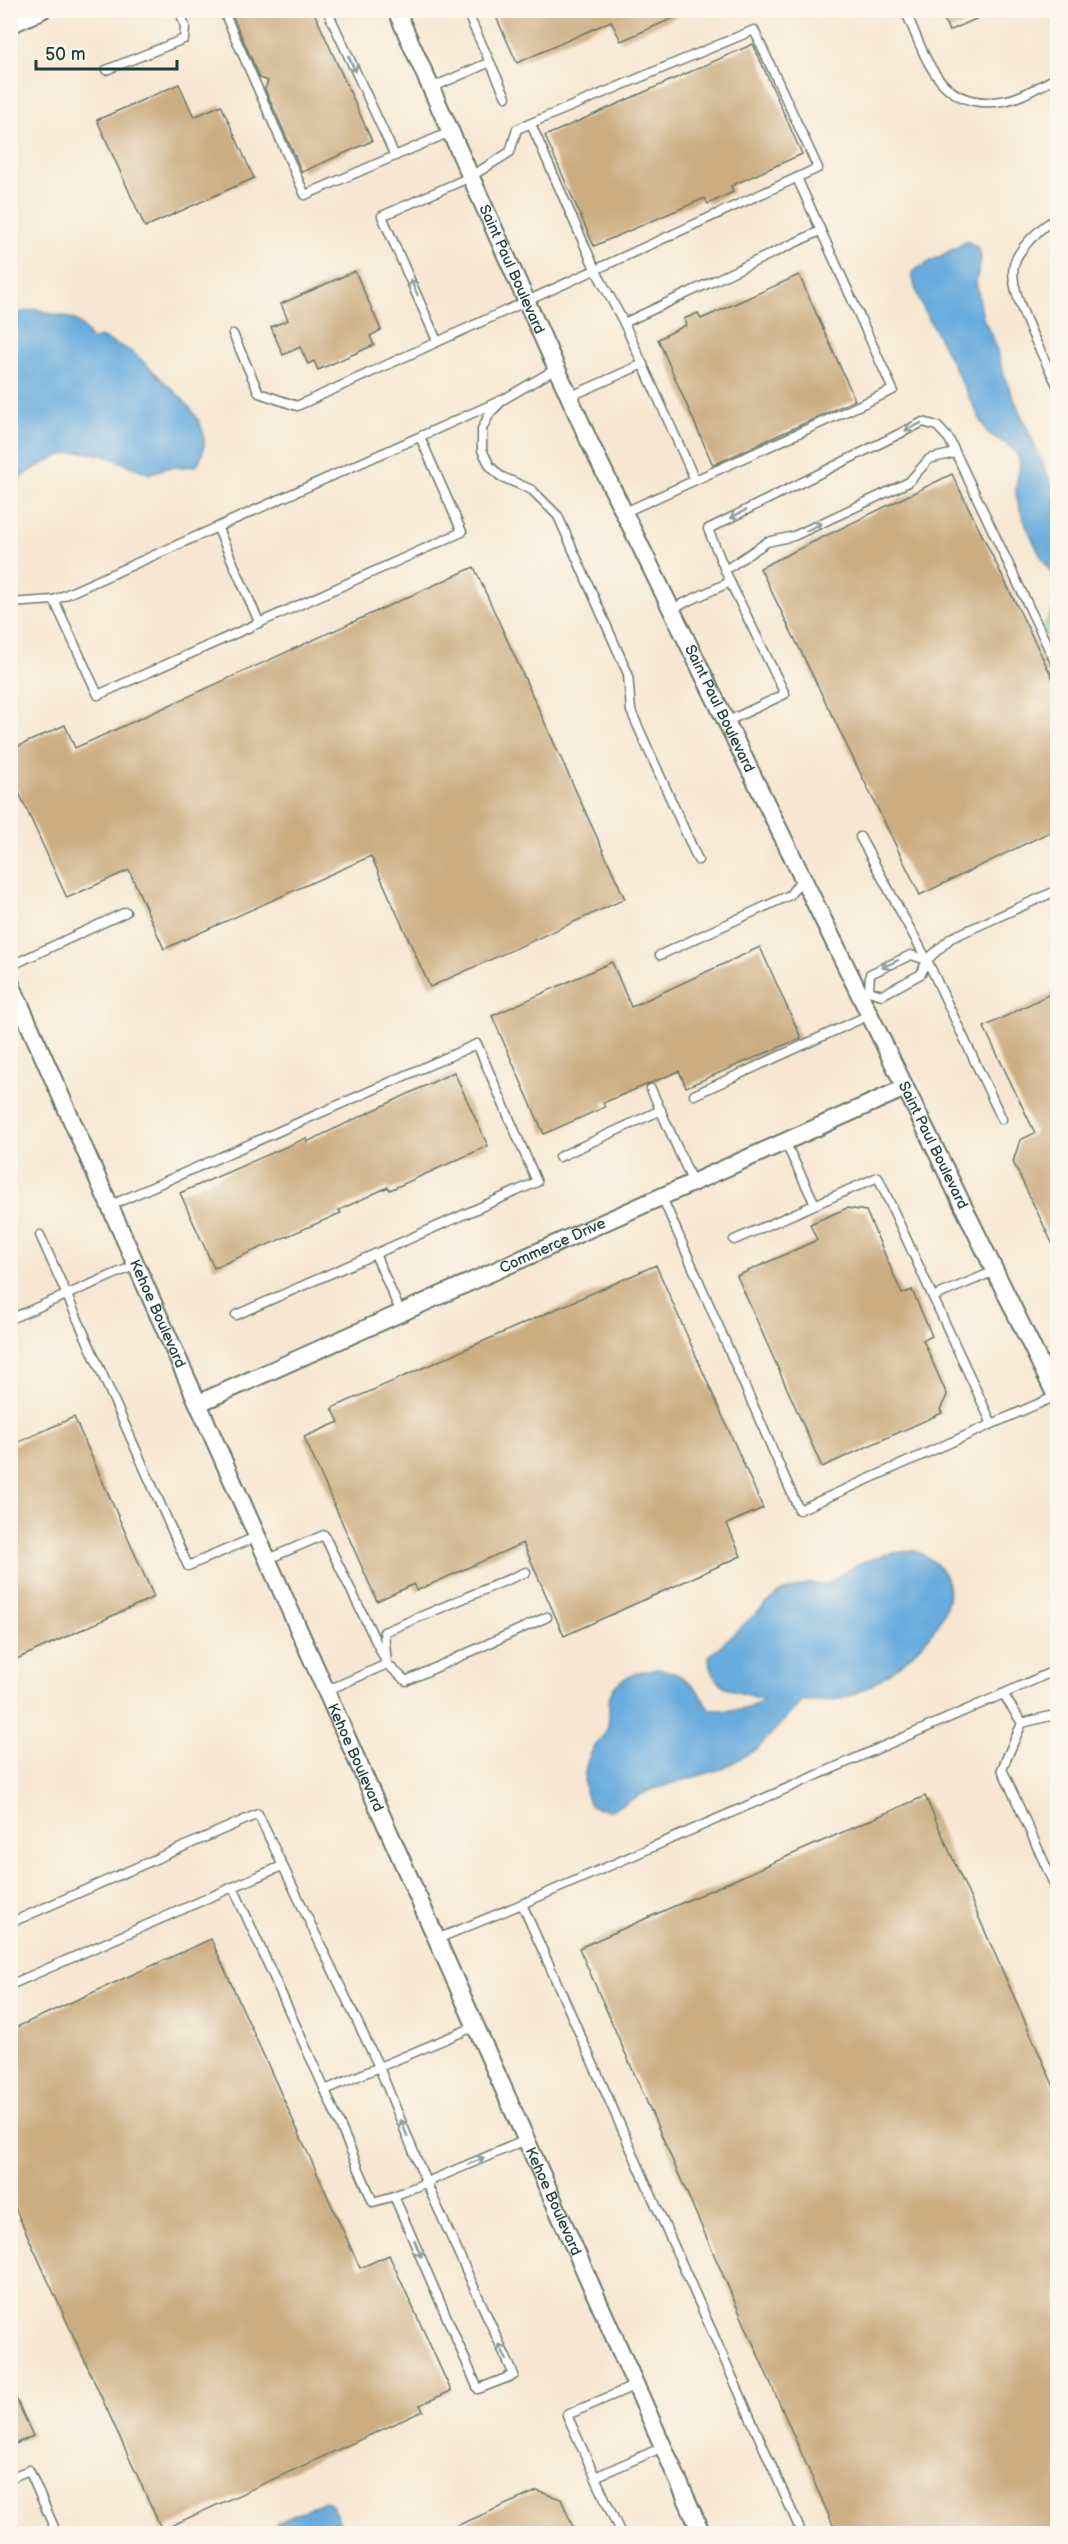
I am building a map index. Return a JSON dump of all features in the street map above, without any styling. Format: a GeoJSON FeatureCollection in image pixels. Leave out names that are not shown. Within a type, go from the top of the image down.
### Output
{"type":"FeatureCollection","features":[{"type":"Feature","properties":{"kind":"street"},"geometry":{"type":"LineString","coordinates":[[10,25],[42,10]]}},
{"type":"Feature","properties":{"kind":"street","name":"Saint Paul Boulevard"},"geometry":{"type":"LineString","coordinates":[[396,10],[556,369],[623,513],[803,878],[865,994],[869,1015],[1057,1398]]}},
{"type":"Feature","properties":{"kind":"street","name":"Kehoe Boulevard"},"geometry":{"type":"LineString","coordinates":[[10,982],[702,2534]]}},
{"type":"Feature","properties":{"kind":"street","name":"Commerce Drive"},"geometry":{"type":"LineString","coordinates":[[199,1403],[906,1088]]}},
{"type":"Feature","properties":{"kind":"lane"},"geometry":{"type":"LineString","coordinates":[[106,70],[184,39],[185,27],[180,10]]}},
{"type":"Feature","properties":{"kind":"lane"},"geometry":{"type":"LineString","coordinates":[[224,10],[305,195],[450,132]]}},
{"type":"Feature","properties":{"kind":"lane"},"geometry":{"type":"LineString","coordinates":[[327,10],[395,156]]}},
{"type":"Feature","properties":{"kind":"lane"},"geometry":{"type":"LineString","coordinates":[[466,10],[506,97]]}},
{"type":"Feature","properties":{"kind":"lane"},"geometry":{"type":"LineString","coordinates":[[905,10],[930,67],[942,86],[959,95],[978,102],[1004,101],[1058,78]]}},
{"type":"Feature","properties":{"kind":"lane"},"geometry":{"type":"LineString","coordinates":[[233,334],[259,393],[297,406],[818,168],[754,30],[517,129],[510,152],[470,177],[382,216],[437,341]]}},
{"type":"Feature","properties":{"kind":"lane"},"geometry":{"type":"LineString","coordinates":[[431,88],[489,63]]}},
{"type":"Feature","properties":{"kind":"lane"},"geometry":{"type":"LineString","coordinates":[[531,124],[595,269],[624,322],[695,480]]}},
{"type":"Feature","properties":{"kind":"lane"},"geometry":{"type":"LineString","coordinates":[[623,513],[893,390],[797,178]]}},
{"type":"Feature","properties":{"kind":"lane"},"geometry":{"type":"LineString","coordinates":[[1058,218],[1028,242],[1014,265],[1016,293],[1058,387]]}},
{"type":"Feature","properties":{"kind":"lane"},"geometry":{"type":"LineString","coordinates":[[624,322],[820,231]]}},
{"type":"Feature","properties":{"kind":"lane"},"geometry":{"type":"LineString","coordinates":[[569,397],[643,364]]}},
{"type":"Feature","properties":{"kind":"lane"},"geometry":{"type":"LineString","coordinates":[[10,603],[54,600],[504,399],[556,369]]}},
{"type":"Feature","properties":{"kind":"lane"},"geometry":{"type":"LineString","coordinates":[[504,399],[490,413],[482,429],[482,450],[490,466],[500,476],[532,490],[558,516],[628,674],[631,711],[698,860]]}},
{"type":"Feature","properties":{"kind":"lane"},"geometry":{"type":"LineString","coordinates":[[726,722],[785,694],[730,582],[708,529],[923,422],[937,426],[949,439],[1058,668]]}},
{"type":"Feature","properties":{"kind":"lane"},"geometry":{"type":"LineString","coordinates":[[54,600],[98,696],[462,532],[420,437]]}},
{"type":"Feature","properties":{"kind":"lane"},"geometry":{"type":"LineString","coordinates":[[725,570],[767,542],[794,536],[909,482],[929,459],[955,453]]}},
{"type":"Feature","properties":{"kind":"lane"},"geometry":{"type":"LineString","coordinates":[[218,528],[259,622]]}},
{"type":"Feature","properties":{"kind":"lane"},"geometry":{"type":"LineString","coordinates":[[671,609],[730,582]]}},
{"type":"Feature","properties":{"kind":"lane"},"geometry":{"type":"LineString","coordinates":[[861,837],[927,960],[1002,1119]]}},
{"type":"Feature","properties":{"kind":"lane"},"geometry":{"type":"LineString","coordinates":[[660,955],[790,895],[803,878]]}},
{"type":"Feature","properties":{"kind":"lane"},"geometry":{"type":"LineString","coordinates":[[927,960],[911,954],[870,974],[865,994],[882,995],[921,975],[927,960],[951,938],[1058,890]]}},
{"type":"Feature","properties":{"kind":"lane"},"geometry":{"type":"LineString","coordinates":[[10,966],[126,912]]}},
{"type":"Feature","properties":{"kind":"lane"},"geometry":{"type":"LineString","coordinates":[[694,1095],[869,1015]]}},
{"type":"Feature","properties":{"kind":"lane"},"geometry":{"type":"LineString","coordinates":[[109,1206],[477,1044],[537,1182],[236,1315]]}},
{"type":"Feature","properties":{"kind":"lane"},"geometry":{"type":"LineString","coordinates":[[651,1089],[693,1183]]}},
{"type":"Feature","properties":{"kind":"lane"},"geometry":{"type":"LineString","coordinates":[[559,1157],[661,1110]]}},
{"type":"Feature","properties":{"kind":"lane"},"geometry":{"type":"LineString","coordinates":[[785,1142],[815,1204]]}},
{"type":"Feature","properties":{"kind":"lane"},"geometry":{"type":"LineString","coordinates":[[734,1240],[878,1177],[992,1424]]}},
{"type":"Feature","properties":{"kind":"lane"},"geometry":{"type":"LineString","coordinates":[[662,1197],[799,1510],[992,1424],[1057,1398]]}},
{"type":"Feature","properties":{"kind":"lane"},"geometry":{"type":"LineString","coordinates":[[40,1235],[65,1296],[188,1566],[258,1536]]}},
{"type":"Feature","properties":{"kind":"lane"},"geometry":{"type":"LineString","coordinates":[[375,1254],[400,1313]]}},
{"type":"Feature","properties":{"kind":"lane"},"geometry":{"type":"LineString","coordinates":[[10,1319],[136,1265]]}},
{"type":"Feature","properties":{"kind":"lane"},"geometry":{"type":"LineString","coordinates":[[933,1297],[995,1271]]}},
{"type":"Feature","properties":{"kind":"lane"},"geometry":{"type":"LineString","coordinates":[[268,1559],[324,1534],[387,1664],[406,1680],[547,1617]]}},
{"type":"Feature","properties":{"kind":"lane"},"geometry":{"type":"LineString","coordinates":[[387,1664],[384,1632],[526,1572]]}},
{"type":"Feature","properties":{"kind":"lane"},"geometry":{"type":"LineString","coordinates":[[326,1691],[387,1664]]}},
{"type":"Feature","properties":{"kind":"lane"},"geometry":{"type":"LineString","coordinates":[[437,1939],[1058,1669]]}},
{"type":"Feature","properties":{"kind":"lane"},"geometry":{"type":"LineString","coordinates":[[1003,1694],[1022,1723]]}},
{"type":"Feature","properties":{"kind":"lane"},"geometry":{"type":"LineString","coordinates":[[1022,1723],[1058,1714]]}},
{"type":"Feature","properties":{"kind":"lane"},"geometry":{"type":"LineString","coordinates":[[1022,1723],[1002,1769],[1058,1893]]}},
{"type":"Feature","properties":{"kind":"lane"},"geometry":{"type":"LineString","coordinates":[[10,1923],[258,1814],[379,2067],[426,2182],[514,2375],[478,2390],[394,2196]]}},
{"type":"Feature","properties":{"kind":"lane"},"geometry":{"type":"LineString","coordinates":[[10,1985],[282,1866]]}},
{"type":"Feature","properties":{"kind":"lane"},"geometry":{"type":"LineString","coordinates":[[233,1887],[373,2202],[394,2196],[526,2140]]}},
{"type":"Feature","properties":{"kind":"lane"},"geometry":{"type":"LineString","coordinates":[[522,1904],[802,2534]]}},
{"type":"Feature","properties":{"kind":"lane"},"geometry":{"type":"LineString","coordinates":[[325,2090],[476,2026]]}},
{"type":"Feature","properties":{"kind":"lane"},"geometry":{"type":"LineString","coordinates":[[621,2534],[567,2415],[636,2385]]}},
{"type":"Feature","properties":{"kind":"lane"},"geometry":{"type":"LineString","coordinates":[[595,2477],[663,2448]]}},
{"type":"Feature","properties":{"kind":"lane"},"geometry":{"type":"LineString","coordinates":[[10,2478],[29,2470],[57,2534]]}},
{"type":"Feature","properties":{"kind":"green space"},"geometry":{"type":"Polygon","coordinates":[[[1057,603],[1057,659],[1043,628],[1057,603]]]}},
{"type":"Feature","properties":{"kind":"water"},"geometry":{"type":"Polygon","coordinates":[[[968,241],[979,249],[981,258],[976,282],[983,319],[992,334],[1006,381],[1057,496],[1057,577],[1051,572],[1039,552],[1018,502],[1016,489],[1019,458],[1010,447],[987,432],[925,312],[914,284],[912,273],[918,268],[968,241]]]}},
{"type":"Feature","properties":{"kind":"water"},"geometry":{"type":"Polygon","coordinates":[[[37,309],[69,317],[79,323],[92,340],[100,337],[121,346],[144,362],[179,396],[189,406],[202,429],[203,453],[196,466],[166,468],[149,474],[108,457],[78,452],[48,461],[11,484],[11,314],[37,309]]]}},
{"type":"Feature","properties":{"kind":"water"},"geometry":{"type":"Polygon","coordinates":[[[913,1550],[938,1566],[948,1586],[946,1608],[933,1631],[892,1671],[868,1687],[842,1699],[802,1701],[757,1749],[721,1769],[650,1790],[609,1811],[590,1805],[584,1784],[587,1762],[607,1729],[609,1699],[618,1683],[640,1672],[663,1670],[685,1679],[699,1692],[710,1709],[731,1710],[751,1707],[763,1699],[734,1691],[719,1682],[710,1667],[709,1656],[779,1593],[807,1584],[827,1584],[858,1564],[883,1555],[913,1550]]]}},
{"type":"Feature","properties":{"kind":"water"},"geometry":{"type":"Polygon","coordinates":[[[325,2501],[331,2503],[344,2533],[282,2533],[277,2523],[325,2501]]]}},
{"type":"Feature","properties":{"kind":"building"},"geometry":{"type":"Polygon","coordinates":[[[230,10],[313,10],[372,141],[302,172],[265,89],[268,81],[260,78],[230,10]]]}},
{"type":"Feature","properties":{"kind":"building"},"geometry":{"type":"Polygon","coordinates":[[[493,10],[692,10],[621,41],[611,21],[517,63],[493,10]]]}},
{"type":"Feature","properties":{"kind":"building"},"geometry":{"type":"Polygon","coordinates":[[[940,10],[996,10],[949,31],[940,10]]]}},
{"type":"Feature","properties":{"kind":"building"},"geometry":{"type":"Polygon","coordinates":[[[753,44],[802,154],[731,186],[733,192],[708,204],[705,198],[594,246],[545,136],[753,44]]]}},
{"type":"Feature","properties":{"kind":"building"},"geometry":{"type":"Polygon","coordinates":[[[179,84],[194,117],[221,105],[254,178],[145,227],[97,120],[179,84]]]}},
{"type":"Feature","properties":{"kind":"building"},"geometry":{"type":"Polygon","coordinates":[[[355,271],[381,330],[370,336],[374,345],[318,370],[314,361],[308,364],[300,347],[283,355],[271,327],[288,320],[281,304],[355,271]]]}},
{"type":"Feature","properties":{"kind":"building"},"geometry":{"type":"Polygon","coordinates":[[[799,275],[855,400],[713,465],[658,339],[686,325],[684,319],[698,313],[701,319],[799,275]]]}},
{"type":"Feature","properties":{"kind":"building"},"geometry":{"type":"Polygon","coordinates":[[[952,474],[1058,689],[1058,828],[920,895],[760,568],[952,474]]]}},
{"type":"Feature","properties":{"kind":"building"},"geometry":{"type":"Polygon","coordinates":[[[474,567],[625,899],[430,987],[371,856],[164,949],[129,870],[67,898],[10,773],[10,750],[65,725],[75,748],[474,567]]]}},
{"type":"Feature","properties":{"kind":"building"},"geometry":{"type":"Polygon","coordinates":[[[760,947],[801,1038],[686,1087],[679,1071],[603,1103],[605,1107],[544,1134],[492,1016],[612,962],[631,1007],[760,947]]]}},
{"type":"Feature","properties":{"kind":"building"},"geometry":{"type":"Polygon","coordinates":[[[1058,990],[1058,1255],[1013,1162],[1020,1140],[1035,1133],[984,1027],[1058,990]]]}},
{"type":"Feature","properties":{"kind":"building"},"geometry":{"type":"Polygon","coordinates":[[[454,1072],[488,1146],[390,1190],[388,1187],[339,1210],[341,1213],[214,1268],[180,1193],[306,1138],[307,1142],[454,1072]]]}},
{"type":"Feature","properties":{"kind":"building"},"geometry":{"type":"Polygon","coordinates":[[[847,1208],[866,1211],[902,1294],[912,1290],[932,1336],[923,1340],[947,1395],[940,1410],[942,1413],[822,1467],[737,1276],[817,1240],[810,1224],[847,1208]]]}},
{"type":"Feature","properties":{"kind":"building"},"geometry":{"type":"Polygon","coordinates":[[[656,1265],[763,1508],[727,1524],[741,1556],[564,1636],[523,1543],[416,1591],[414,1584],[377,1601],[304,1437],[339,1422],[332,1408],[656,1265]]]}},
{"type":"Feature","properties":{"kind":"building"},"geometry":{"type":"Polygon","coordinates":[[[74,1417],[154,1597],[10,1662],[10,1446],[74,1417]]]}},
{"type":"Feature","properties":{"kind":"building"},"geometry":{"type":"Polygon","coordinates":[[[925,1796],[1058,2096],[1058,2534],[837,2534],[579,1948],[925,1796]]]}},
{"type":"Feature","properties":{"kind":"building"},"geometry":{"type":"Polygon","coordinates":[[[211,1939],[360,2268],[389,2255],[451,2391],[420,2405],[423,2411],[162,2530],[10,2197],[10,2030],[211,1939]]]}},
{"type":"Feature","properties":{"kind":"building"},"geometry":{"type":"Polygon","coordinates":[[[10,2385],[33,2436],[10,2446],[10,2385]]]}},
{"type":"Feature","properties":{"kind":"building"},"geometry":{"type":"Polygon","coordinates":[[[537,2491],[561,2499],[576,2534],[438,2534],[537,2491]]]}}]}
